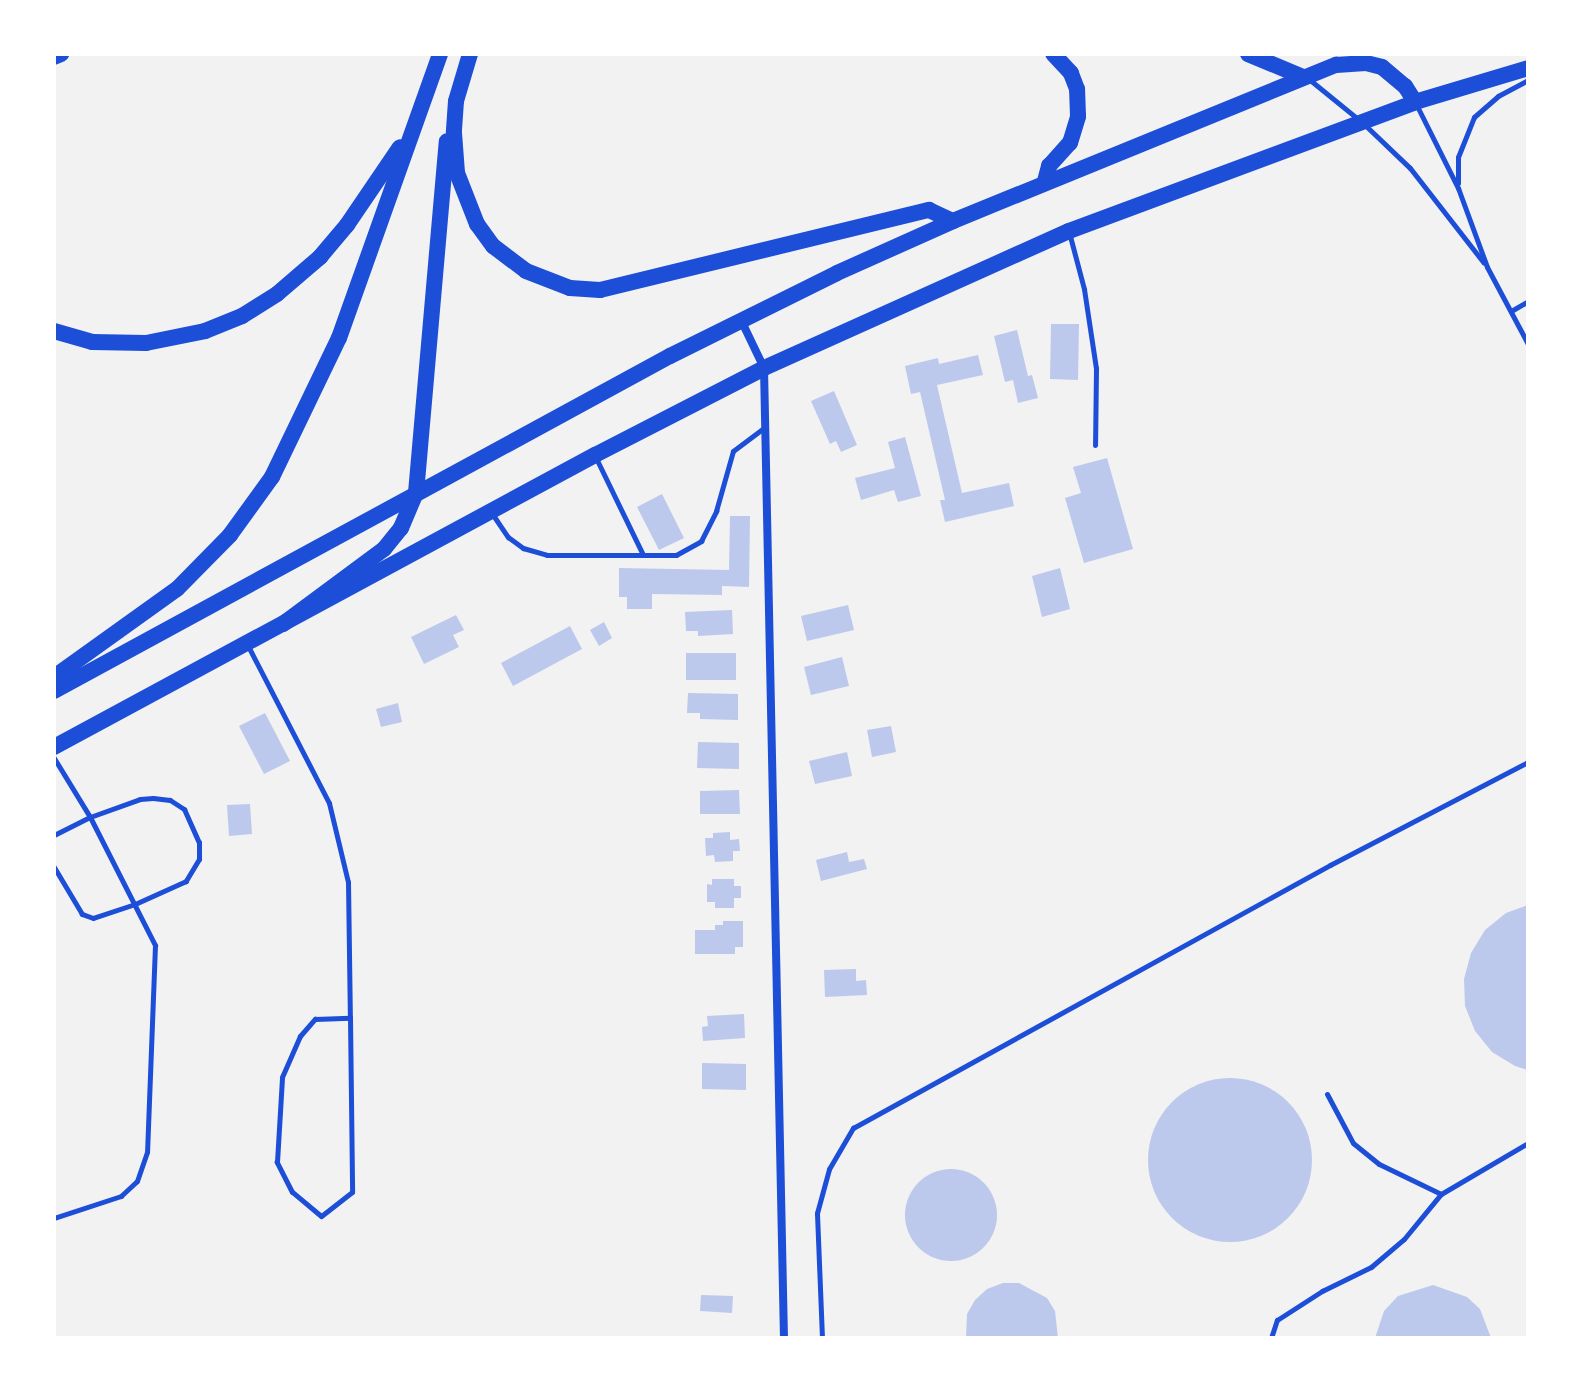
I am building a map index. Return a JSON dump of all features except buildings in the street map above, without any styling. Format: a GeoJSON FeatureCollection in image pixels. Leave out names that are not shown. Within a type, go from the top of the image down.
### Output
{"type":"FeatureCollection","features":[{"type":"Feature","properties":{"kind":"highway"},"geometry":{"type":"LineString","coordinates":[[54,57],[61,54]]}},
{"type":"Feature","properties":{"kind":"highway"},"geometry":{"type":"LineString","coordinates":[[54,677],[177,589],[214,553],[259,497],[295,433],[339,338],[440,54]]}},
{"type":"Feature","properties":{"kind":"highway"},"geometry":{"type":"LineString","coordinates":[[1045,181],[1049,166],[1070,143],[1078,116],[1077,89],[1071,73],[1053,54]]}},
{"type":"Feature","properties":{"kind":"highway"},"geometry":{"type":"LineString","coordinates":[[1248,54],[1303,77]]}},
{"type":"Feature","properties":{"kind":"highway"},"geometry":{"type":"LineString","coordinates":[[283,624],[384,549],[401,528],[416,493],[446,156],[456,101],[470,56]]}},
{"type":"Feature","properties":{"kind":"highway"},"geometry":{"type":"LineString","coordinates":[[54,691],[741,320],[1045,181],[1336,65],[1366,63],[1395,75],[1415,102]]}},
{"type":"Feature","properties":{"kind":"highway"},"geometry":{"type":"LineString","coordinates":[[54,747],[595,455],[764,368],[1069,231],[1361,121],[1528,68]]}},
{"type":"Feature","properties":{"kind":"highway"},"geometry":{"type":"LineString","coordinates":[[456,101],[457,173],[477,224],[493,246],[513,263],[541,278],[570,288],[613,290],[929,210],[953,221]]}},
{"type":"Feature","properties":{"kind":"highway"},"geometry":{"type":"LineString","coordinates":[[54,331],[92,342],[146,343],[205,331],[260,306],[307,269],[340,234],[414,126]]}},
{"type":"Feature","properties":{"kind":"street"},"geometry":{"type":"LineString","coordinates":[[741,320],[764,368],[784,1338]]}},
{"type":"Feature","properties":{"kind":"lane"},"geometry":{"type":"LineString","coordinates":[[1303,77],[1332,95],[1419,179],[1487,267]]}},
{"type":"Feature","properties":{"kind":"lane"},"geometry":{"type":"LineString","coordinates":[[1458,188],[1458,157],[1474,117],[1498,96],[1528,80]]}},
{"type":"Feature","properties":{"kind":"lane"},"geometry":{"type":"LineString","coordinates":[[1415,102],[1458,188],[1487,267],[1528,344]]}},
{"type":"Feature","properties":{"kind":"lane"},"geometry":{"type":"LineString","coordinates":[[1069,231],[1092,338],[1095,445]]}},
{"type":"Feature","properties":{"kind":"lane"},"geometry":{"type":"LineString","coordinates":[[1511,311],[1528,301]]}},
{"type":"Feature","properties":{"kind":"lane"},"geometry":{"type":"LineString","coordinates":[[491,511],[508,537],[523,548],[547,555],[676,555],[701,541],[716,511],[733,451],[763,428]]}},
{"type":"Feature","properties":{"kind":"lane"},"geometry":{"type":"LineString","coordinates":[[595,455],[643,556]]}},
{"type":"Feature","properties":{"kind":"lane"},"geometry":{"type":"LineString","coordinates":[[247,644],[329,803],[348,882],[350,1018],[352,1192],[321,1216],[292,1192],[277,1162],[282,1077],[300,1036],[315,1019],[350,1018]]}},
{"type":"Feature","properties":{"kind":"lane"},"geometry":{"type":"LineString","coordinates":[[54,758],[90,817],[155,945],[147,1152],[137,1181],[121,1196],[54,1218]]}},
{"type":"Feature","properties":{"kind":"lane"},"geometry":{"type":"LineString","coordinates":[[822,1338],[817,1213],[829,1169],[853,1128],[1330,865],[1528,762]]}},
{"type":"Feature","properties":{"kind":"lane"},"geometry":{"type":"LineString","coordinates":[[54,835],[90,817],[140,799],[153,798],[170,800],[184,809],[199,842],[199,859],[186,881],[135,904],[87,917],[54,867]]}},
{"type":"Feature","properties":{"kind":"lane"},"geometry":{"type":"LineString","coordinates":[[1327,1094],[1353,1143],[1379,1164],[1441,1194]]}},
{"type":"Feature","properties":{"kind":"lane"},"geometry":{"type":"LineString","coordinates":[[1271,1338],[1277,1320],[1322,1291],[1371,1267],[1404,1239],[1441,1194],[1528,1143]]}}]}
